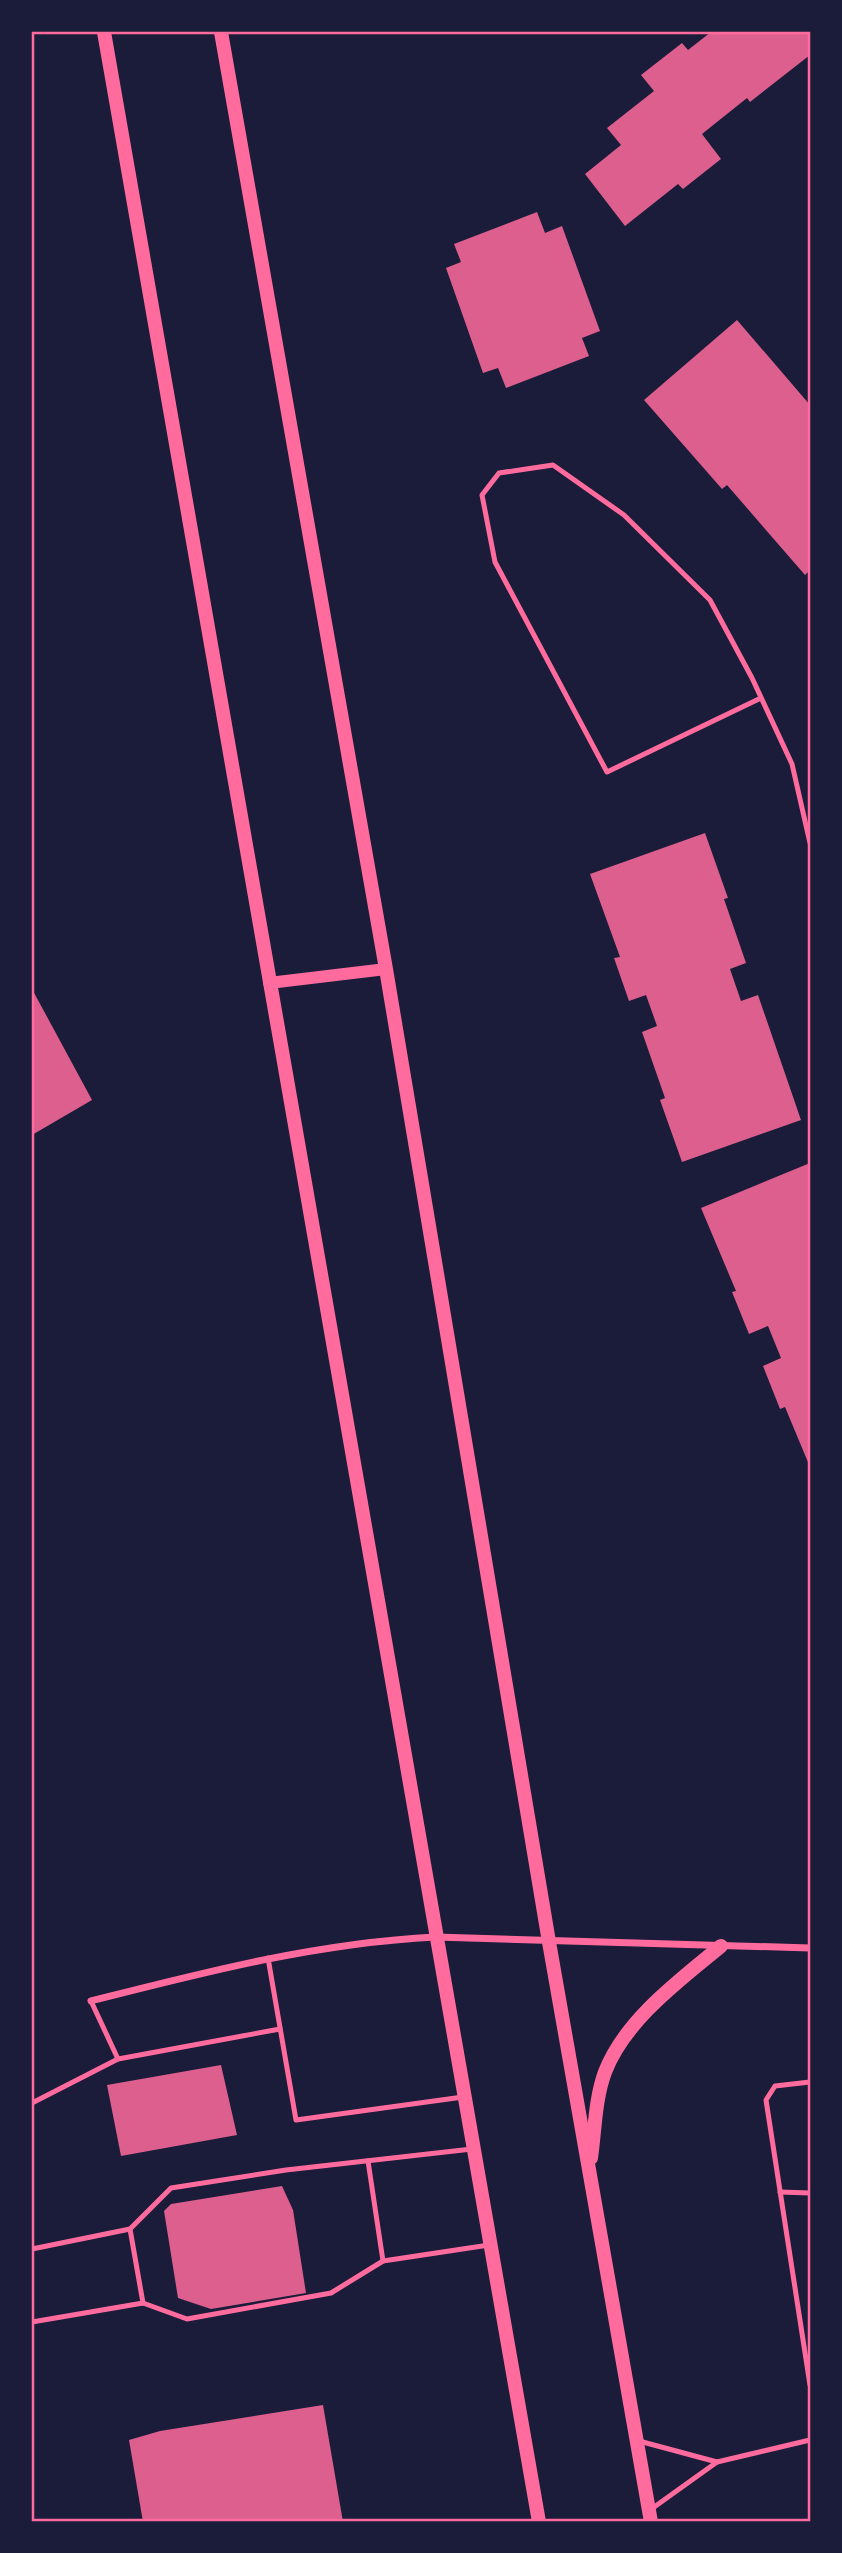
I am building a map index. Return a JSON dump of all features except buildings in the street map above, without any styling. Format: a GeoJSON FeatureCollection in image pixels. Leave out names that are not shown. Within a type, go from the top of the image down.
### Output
{"type":"FeatureCollection","features":[{"type":"Feature","properties":{"kind":"main road"},"geometry":{"type":"LineString","coordinates":[[104,32],[539,2522]]}},
{"type":"Feature","properties":{"kind":"main road"},"geometry":{"type":"LineString","coordinates":[[221,32],[386,969],[549,1942],[650,2516]]}},
{"type":"Feature","properties":{"kind":"main road"},"geometry":{"type":"LineString","coordinates":[[589,2173],[597,2106],[605,2074],[615,2053],[657,2002],[721,1945]]}},
{"type":"Feature","properties":{"kind":"street"},"geometry":{"type":"LineString","coordinates":[[269,983],[386,969]]}},
{"type":"Feature","properties":{"kind":"street"},"geometry":{"type":"LineString","coordinates":[[91,2001],[268,1958],[386,1940],[435,1937],[810,1948]]}},
{"type":"Feature","properties":{"kind":"lane"},"geometry":{"type":"LineString","coordinates":[[761,698],[607,772],[495,562],[482,495],[499,473],[553,465],[624,515],[710,600],[761,698],[792,764],[810,843]]}},
{"type":"Feature","properties":{"kind":"lane"},"geometry":{"type":"LineString","coordinates":[[268,1958],[296,2120],[463,2097]]}},
{"type":"Feature","properties":{"kind":"lane"},"geometry":{"type":"LineString","coordinates":[[91,2001],[118,2059]]}},
{"type":"Feature","properties":{"kind":"lane"},"geometry":{"type":"LineString","coordinates":[[32,2104],[118,2059],[280,2029]]}},
{"type":"Feature","properties":{"kind":"lane"},"geometry":{"type":"LineString","coordinates":[[810,2082],[775,2085],[766,2100],[810,2385]]}},
{"type":"Feature","properties":{"kind":"lane"},"geometry":{"type":"LineString","coordinates":[[32,2249],[130,2229],[171,2188],[472,2149]]}},
{"type":"Feature","properties":{"kind":"lane"},"geometry":{"type":"LineString","coordinates":[[368,2161],[383,2261]]}},
{"type":"Feature","properties":{"kind":"lane"},"geometry":{"type":"LineString","coordinates":[[780,2192],[810,2193]]}},
{"type":"Feature","properties":{"kind":"lane"},"geometry":{"type":"LineString","coordinates":[[130,2229],[143,2303]]}},
{"type":"Feature","properties":{"kind":"lane"},"geometry":{"type":"LineString","coordinates":[[32,2322],[143,2303],[187,2319],[331,2294],[383,2261],[489,2245]]}},
{"type":"Feature","properties":{"kind":"lane"},"geometry":{"type":"LineString","coordinates":[[650,2516],[717,2462],[810,2440]]}},
{"type":"Feature","properties":{"kind":"lane"},"geometry":{"type":"LineString","coordinates":[[637,2441],[717,2462]]}}]}
